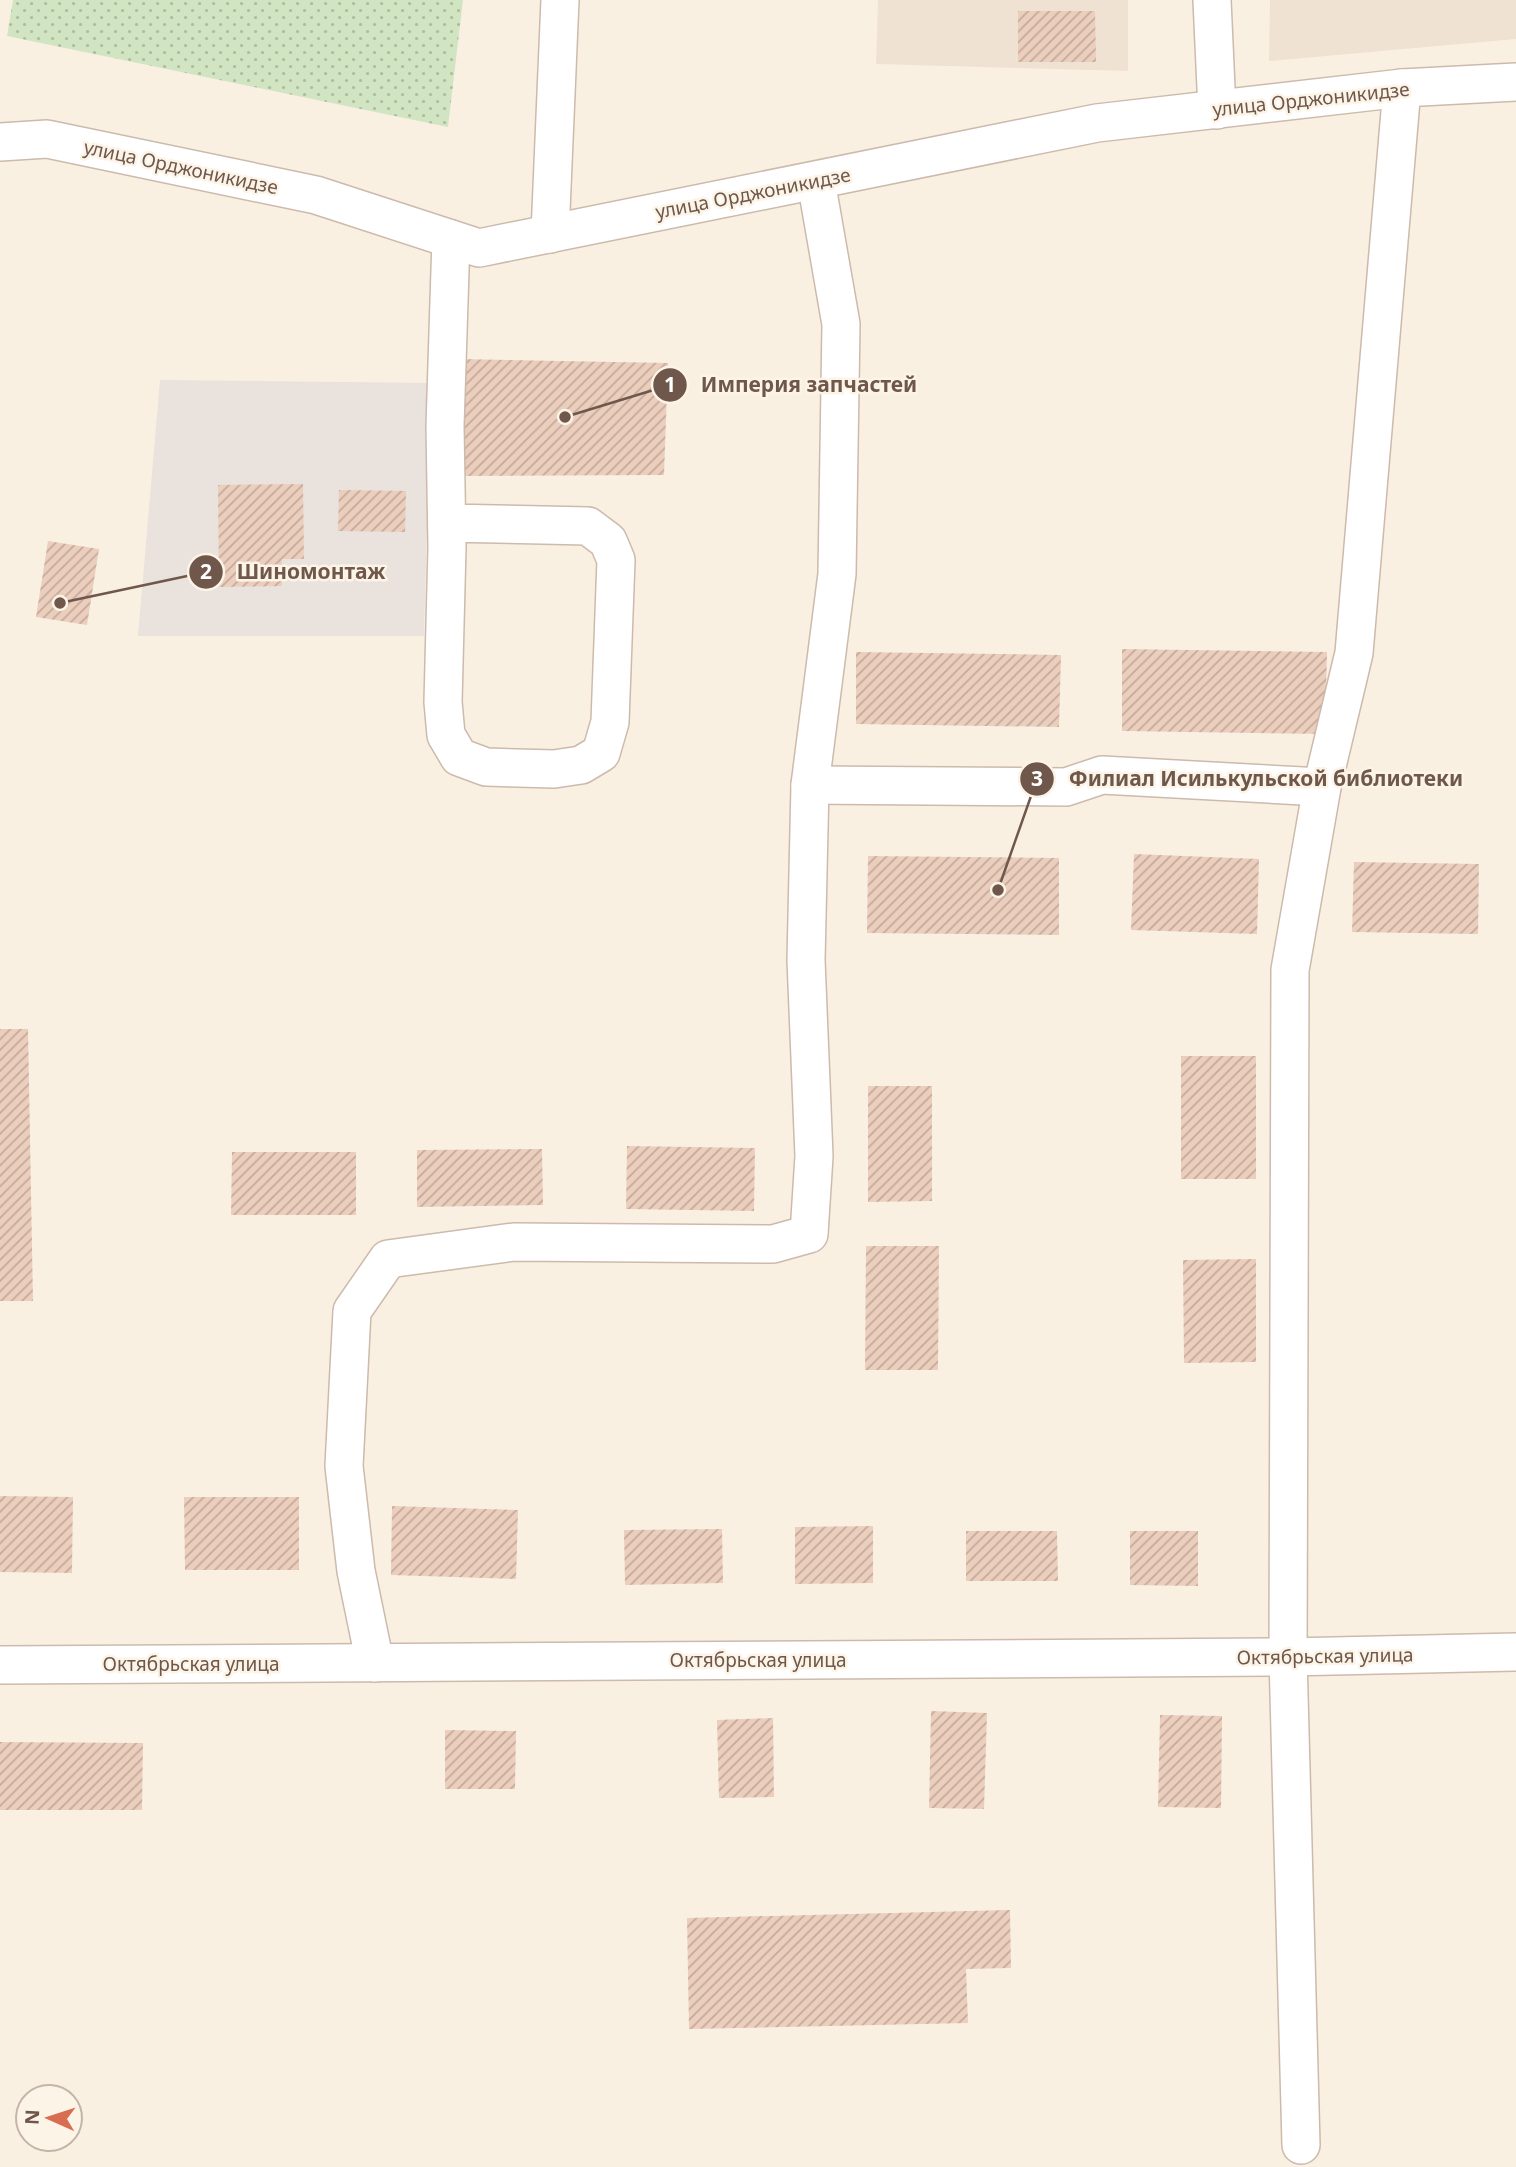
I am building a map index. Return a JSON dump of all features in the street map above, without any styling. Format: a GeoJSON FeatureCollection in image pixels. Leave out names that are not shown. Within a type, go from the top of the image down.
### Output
{"type":"FeatureCollection","features":[{"type":"Feature","properties":{"kind":"street"},"geometry":{"type":"LineString","coordinates":[[550,234],[560,0]]}},
{"type":"Feature","properties":{"kind":"street"},"geometry":{"type":"LineString","coordinates":[[1212,0],[1217,110]]}},
{"type":"Feature","properties":{"kind":"street","name":"улица Орджоникидзе"},"geometry":{"type":"LineString","coordinates":[[0,142],[47,139],[316,195],[479,248],[1097,123],[1402,88],[1516,82]]}},
{"type":"Feature","properties":{"kind":"street"},"geometry":{"type":"LineString","coordinates":[[1301,2145],[1288,1657],[1290,970],[1322,787],[1354,653],[1402,88]]}},
{"type":"Feature","properties":{"kind":"street"},"geometry":{"type":"LineString","coordinates":[[375,1663],[356,1571],[344,1466],[352,1311],[388,1259],[514,1242],[774,1244],[809,1234],[814,1156],[806,960],[810,785],[837,574],[841,324],[816,181]]}},
{"type":"Feature","properties":{"kind":"street"},"geometry":{"type":"LineString","coordinates":[[447,523],[588,526],[608,541],[616,560],[610,722],[601,753],[581,765],[554,769],[486,767],[459,757],[446,735],[443,702],[447,523],[445,426],[451,239]]}},
{"type":"Feature","properties":{"kind":"street"},"geometry":{"type":"LineString","coordinates":[[810,785],[1066,787],[1102,775],[1322,787]]}},
{"type":"Feature","properties":{"kind":"street","name":"Октябрьская улица"},"geometry":{"type":"LineString","coordinates":[[0,1665],[1288,1657],[1516,1652]]}},
{"type":"Feature","properties":{"kind":"shaded area"},"geometry":{"type":"Polygon","coordinates":[[[878,0],[1128,0],[1128,71],[876,64],[878,0]]]}},
{"type":"Feature","properties":{"kind":"shaded area"},"geometry":{"type":"Polygon","coordinates":[[[1270,0],[1516,0],[1516,39],[1269,61],[1270,0]]]}},
{"type":"Feature","properties":{"kind":"shaded area"},"geometry":{"type":"Polygon","coordinates":[[[160,380],[431,383],[424,636],[138,636],[160,380]]]}},
{"type":"Feature","properties":{"kind":"green space"},"geometry":{"type":"Polygon","coordinates":[[[13,0],[463,0],[448,127],[7,36],[13,0]]]}},
{"type":"Feature","properties":{"kind":"building"},"geometry":{"type":"Polygon","coordinates":[[[1018,11],[1095,11],[1096,62],[1018,62],[1018,11]]]}},
{"type":"Feature","properties":{"kind":"building"},"geometry":{"type":"Polygon","coordinates":[[[459,359],[668,363],[664,475],[459,476],[459,359]]]}},
{"type":"Feature","properties":{"kind":"building"},"geometry":{"type":"Polygon","coordinates":[[[303,484],[304,559],[282,559],[282,586],[219,587],[218,485],[303,484]]]}},
{"type":"Feature","properties":{"kind":"building"},"geometry":{"type":"Polygon","coordinates":[[[339,490],[406,491],[405,532],[338,531],[339,490]]]}},
{"type":"Feature","properties":{"kind":"building"},"geometry":{"type":"Polygon","coordinates":[[[48,541],[99,549],[87,625],[36,617],[48,541]]]}},
{"type":"Feature","properties":{"kind":"building"},"geometry":{"type":"Polygon","coordinates":[[[1122,649],[1327,652],[1325,734],[1122,731],[1122,649]]]}},
{"type":"Feature","properties":{"kind":"building"},"geometry":{"type":"Polygon","coordinates":[[[856,652],[1061,655],[1059,727],[856,724],[856,652]]]}},
{"type":"Feature","properties":{"kind":"building"},"geometry":{"type":"Polygon","coordinates":[[[1134,854],[1259,859],[1257,934],[1131,930],[1134,854]]]}},
{"type":"Feature","properties":{"kind":"building"},"geometry":{"type":"Polygon","coordinates":[[[868,856],[1059,858],[1059,935],[867,933],[868,856]]]}},
{"type":"Feature","properties":{"kind":"building"},"geometry":{"type":"Polygon","coordinates":[[[1354,862],[1479,864],[1478,934],[1352,932],[1354,862]]]}},
{"type":"Feature","properties":{"kind":"building"},"geometry":{"type":"Polygon","coordinates":[[[0,1029],[28,1029],[33,1301],[0,1301],[0,1029]]]}},
{"type":"Feature","properties":{"kind":"building"},"geometry":{"type":"Polygon","coordinates":[[[1181,1056],[1256,1056],[1256,1179],[1181,1179],[1181,1056]]]}},
{"type":"Feature","properties":{"kind":"building"},"geometry":{"type":"Polygon","coordinates":[[[868,1086],[932,1086],[932,1201],[868,1202],[868,1086]]]}},
{"type":"Feature","properties":{"kind":"building"},"geometry":{"type":"Polygon","coordinates":[[[627,1146],[755,1148],[754,1211],[626,1209],[627,1146]]]}},
{"type":"Feature","properties":{"kind":"building"},"geometry":{"type":"Polygon","coordinates":[[[542,1149],[543,1205],[417,1207],[417,1150],[542,1149]]]}},
{"type":"Feature","properties":{"kind":"building"},"geometry":{"type":"Polygon","coordinates":[[[232,1152],[356,1152],[356,1215],[231,1215],[232,1152]]]}},
{"type":"Feature","properties":{"kind":"building"},"geometry":{"type":"Polygon","coordinates":[[[866,1246],[939,1246],[938,1370],[865,1370],[866,1246]]]}},
{"type":"Feature","properties":{"kind":"building"},"geometry":{"type":"Polygon","coordinates":[[[1256,1259],[1256,1362],[1184,1363],[1183,1260],[1256,1259]]]}},
{"type":"Feature","properties":{"kind":"building"},"geometry":{"type":"Polygon","coordinates":[[[0,1496],[73,1497],[72,1573],[0,1572],[0,1496]]]}},
{"type":"Feature","properties":{"kind":"building"},"geometry":{"type":"Polygon","coordinates":[[[184,1497],[299,1497],[299,1570],[185,1570],[184,1497]]]}},
{"type":"Feature","properties":{"kind":"building"},"geometry":{"type":"Polygon","coordinates":[[[392,1506],[518,1510],[516,1579],[391,1575],[392,1506]]]}},
{"type":"Feature","properties":{"kind":"building"},"geometry":{"type":"Polygon","coordinates":[[[873,1526],[873,1583],[795,1584],[795,1527],[873,1526]]]}},
{"type":"Feature","properties":{"kind":"building"},"geometry":{"type":"Polygon","coordinates":[[[722,1529],[723,1583],[625,1585],[624,1530],[722,1529]]]}},
{"type":"Feature","properties":{"kind":"building"},"geometry":{"type":"Polygon","coordinates":[[[966,1531],[1057,1531],[1058,1581],[966,1581],[966,1531]]]}},
{"type":"Feature","properties":{"kind":"building"},"geometry":{"type":"Polygon","coordinates":[[[1130,1531],[1198,1531],[1198,1586],[1130,1585],[1130,1531]]]}},
{"type":"Feature","properties":{"kind":"building"},"geometry":{"type":"Polygon","coordinates":[[[931,1711],[987,1713],[984,1809],[929,1808],[931,1711]]]}},
{"type":"Feature","properties":{"kind":"building"},"geometry":{"type":"Polygon","coordinates":[[[1160,1715],[1222,1716],[1221,1808],[1158,1807],[1160,1715]]]}},
{"type":"Feature","properties":{"kind":"building"},"geometry":{"type":"Polygon","coordinates":[[[773,1718],[774,1797],[719,1798],[717,1720],[773,1718]]]}},
{"type":"Feature","properties":{"kind":"building"},"geometry":{"type":"Polygon","coordinates":[[[445,1730],[516,1731],[515,1789],[445,1789],[445,1730]]]}},
{"type":"Feature","properties":{"kind":"building"},"geometry":{"type":"Polygon","coordinates":[[[0,1742],[143,1743],[142,1810],[0,1810],[0,1742]]]}},
{"type":"Feature","properties":{"kind":"building"},"geometry":{"type":"Polygon","coordinates":[[[1010,1910],[1011,1968],[966,1969],[968,2023],[689,2029],[687,1918],[1010,1910]]]}},
{"type":"Feature","properties":{"kind":"place","name":"Империя запчастей"},"geometry":{"type":"Point","coordinates":[565,417]}},
{"type":"Feature","properties":{"kind":"place","name":"Шиномонтаж"},"geometry":{"type":"Point","coordinates":[60,603]}},
{"type":"Feature","properties":{"kind":"place","name":"Филиал Исилькульской библиотеки"},"geometry":{"type":"Point","coordinates":[998,890]}}]}
